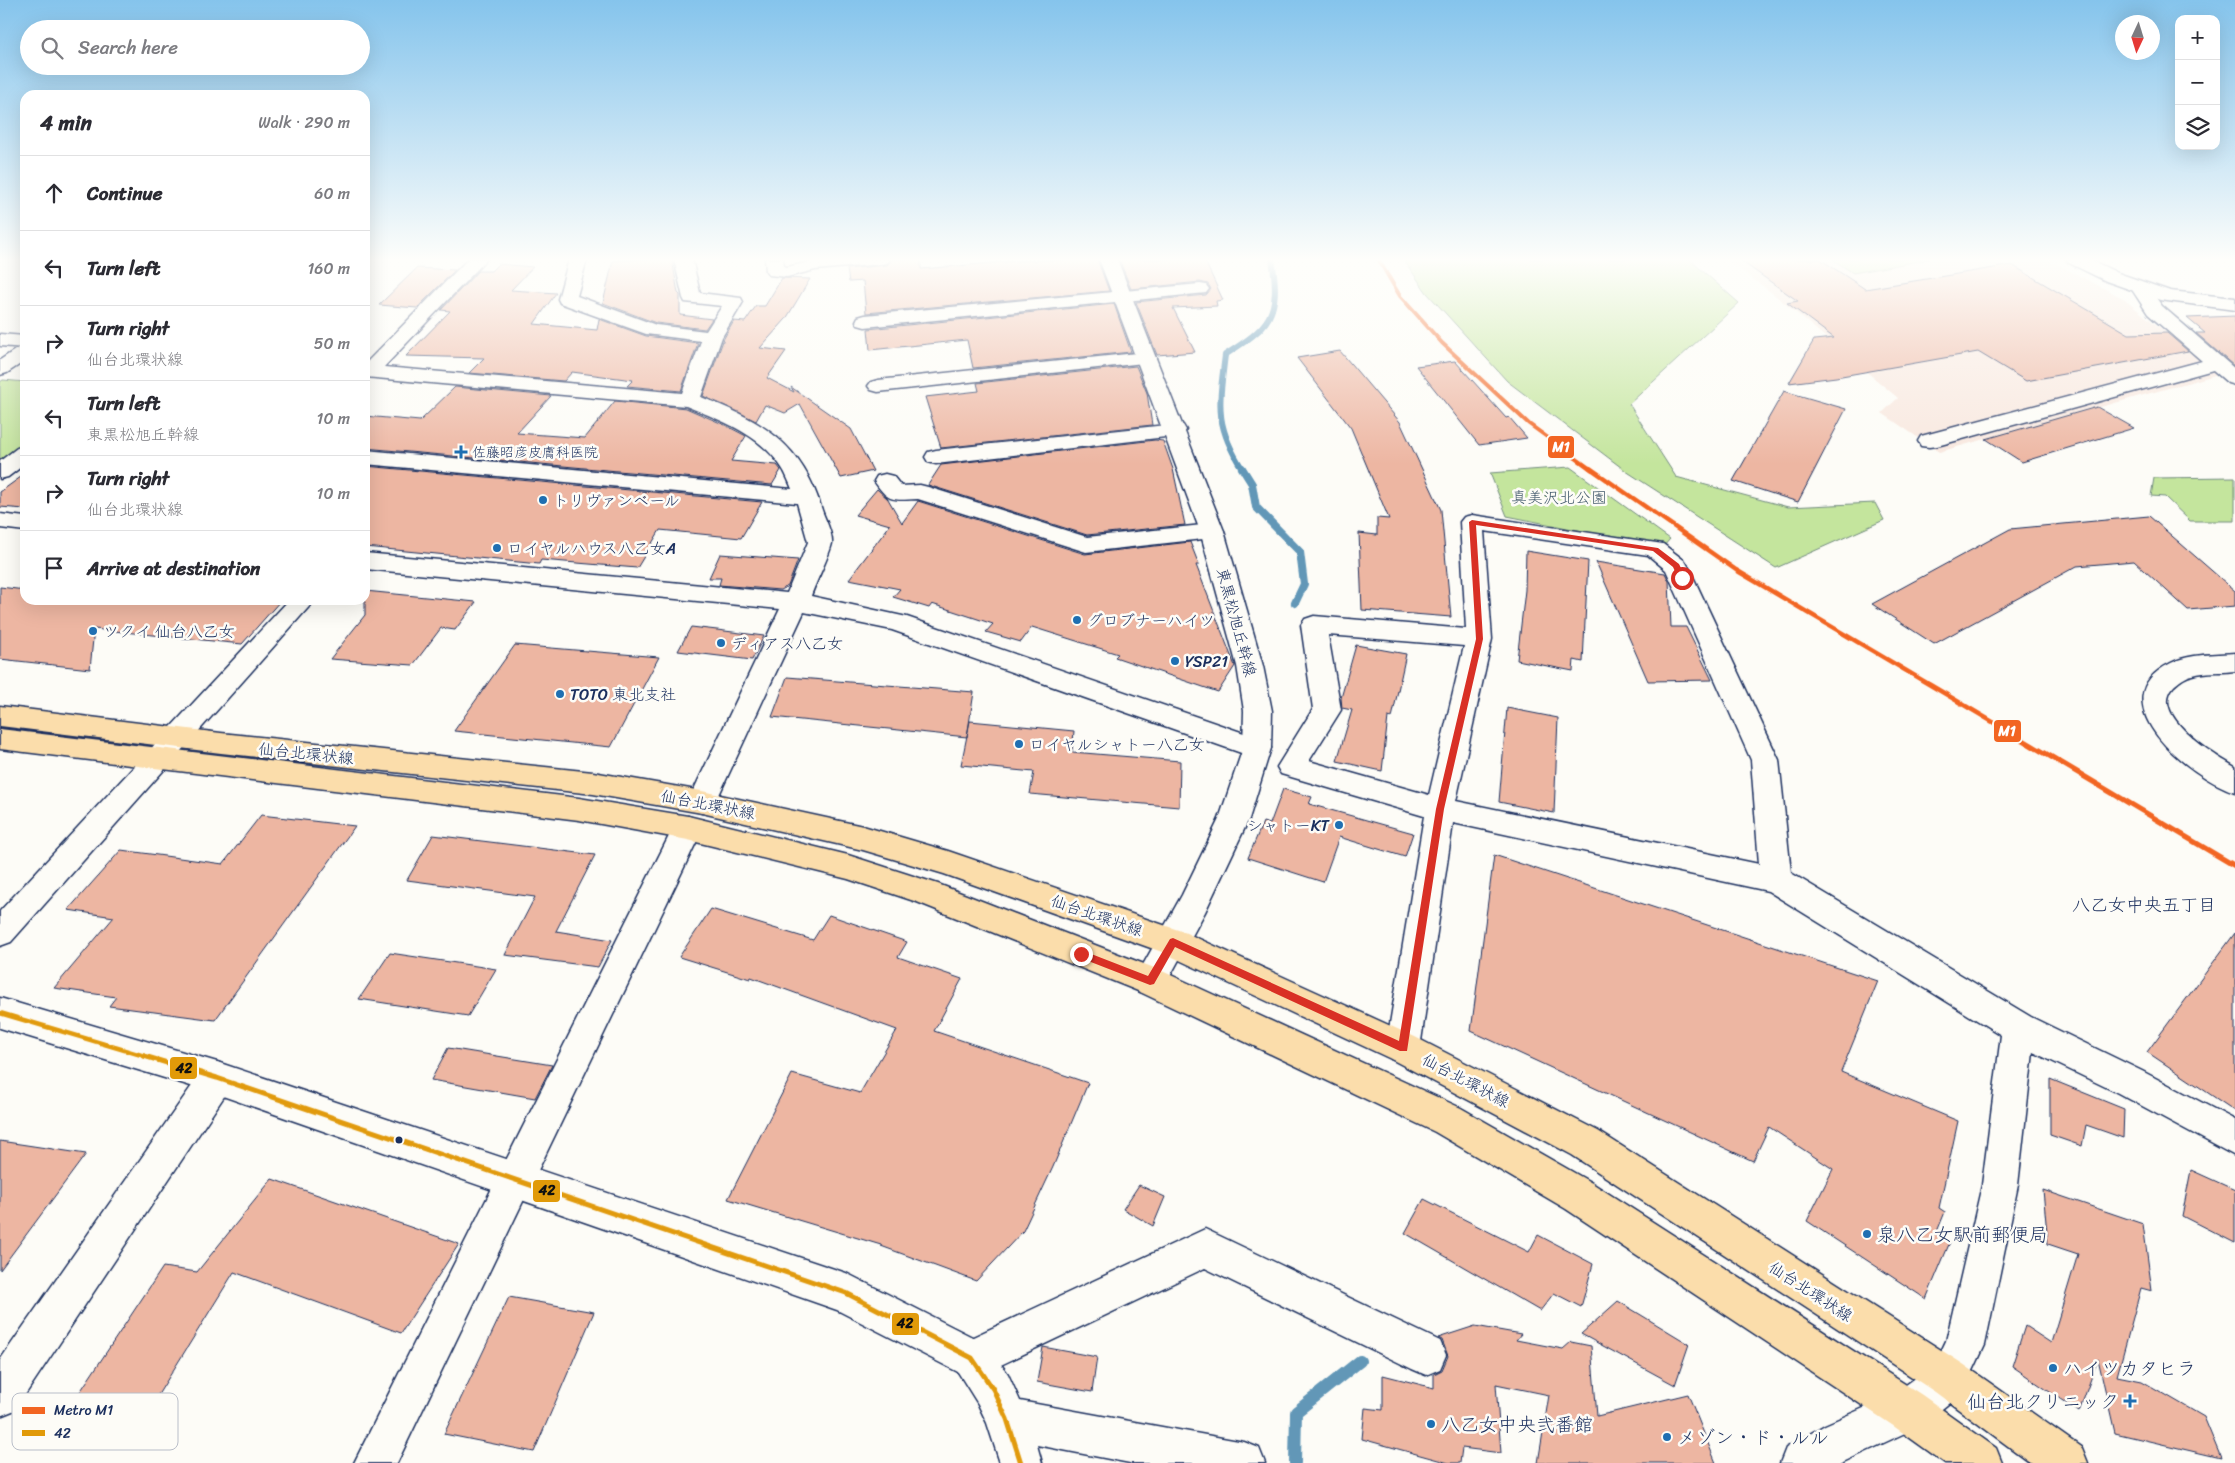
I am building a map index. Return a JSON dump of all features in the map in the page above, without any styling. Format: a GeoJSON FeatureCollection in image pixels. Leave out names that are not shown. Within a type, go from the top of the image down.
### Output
{"type":"FeatureCollection","features":[{"type":"Feature","properties":{"kind":"main road","name":"仙台北環状線"},"geometry":{"type":"LineString","coordinates":[[0,716],[168,748],[570,808],[695,815],[863,838],[948,862],[1173,942],[1403,1048],[1585,1143],[1949,1378],[2067,1463]]}},
{"type":"Feature","properties":{"kind":"main road","name":"仙台北環状線"},"geometry":{"type":"LineString","coordinates":[[0,739],[168,748]]}},
{"type":"Feature","properties":{"kind":"main road","name":"仙台北環状線"},"geometry":{"type":"LineString","coordinates":[[695,815],[926,893],[1150,981],[1448,1120],[1579,1196],[1907,1410],[1981,1463]]}},
{"type":"Feature","properties":{"kind":"street"},"geometry":{"type":"LineString","coordinates":[[370,368],[410,327]]}},
{"type":"Feature","properties":{"kind":"street"},"geometry":{"type":"LineString","coordinates":[[646,327],[653,330],[712,337]]}},
{"type":"Feature","properties":{"kind":"street"},"geometry":{"type":"LineString","coordinates":[[690,400],[712,337],[718,327]]}},
{"type":"Feature","properties":{"kind":"street","name":"東黒松旭丘幹線"},"geometry":{"type":"LineString","coordinates":[[1134,327],[1175,430],[1212,532],[1250,666],[1258,711],[1257,748],[1234,819],[1173,942],[1150,981]]}},
{"type":"Feature","properties":{"kind":"street"},"geometry":{"type":"LineString","coordinates":[[2175,327],[2235,379]]}},
{"type":"Feature","properties":{"kind":"street"},"geometry":{"type":"LineString","coordinates":[[0,340],[20,342]]}},
{"type":"Feature","properties":{"kind":"street"},"geometry":{"type":"LineString","coordinates":[[0,370],[20,356]]}},
{"type":"Feature","properties":{"kind":"street"},"geometry":{"type":"LineString","coordinates":[[878,386],[1146,358]]}},
{"type":"Feature","properties":{"kind":"street"},"geometry":{"type":"LineString","coordinates":[[1929,441],[2216,363]]}},
{"type":"Feature","properties":{"kind":"street"},"geometry":{"type":"LineString","coordinates":[[370,371],[690,400],[730,416],[767,438],[792,465],[806,497],[820,542],[796,602],[695,815],[375,1463]]}},
{"type":"Feature","properties":{"kind":"street"},"geometry":{"type":"LineString","coordinates":[[936,457],[1175,430]]}},
{"type":"Feature","properties":{"kind":"street"},"geometry":{"type":"LineString","coordinates":[[0,472],[20,457]]}},
{"type":"Feature","properties":{"kind":"street"},"geometry":{"type":"LineString","coordinates":[[370,457],[806,497]]}},
{"type":"Feature","properties":{"kind":"street"},"geometry":{"type":"LineString","coordinates":[[885,481],[896,493],[920,492],[1086,545],[1212,532]]}},
{"type":"Feature","properties":{"kind":"street"},"geometry":{"type":"LineString","coordinates":[[0,521],[20,523]]}},
{"type":"Feature","properties":{"kind":"street"},"geometry":{"type":"LineString","coordinates":[[1403,1048],[1440,809],[1480,639],[1472,522],[1655,549],[1676,566],[1764,760],[1776,880]]}},
{"type":"Feature","properties":{"kind":"street"},"geometry":{"type":"LineString","coordinates":[[370,561],[796,602],[855,613],[898,623],[1257,748]]}},
{"type":"Feature","properties":{"kind":"street"},"geometry":{"type":"LineString","coordinates":[[0,933],[298,605]]}},
{"type":"Feature","properties":{"kind":"street"},"geometry":{"type":"LineString","coordinates":[[1480,639],[1314,625],[1327,710],[1291,767],[1440,809],[1776,880],[2019,1028],[2130,1082],[2235,1139]]}},
{"type":"Feature","properties":{"kind":"street"},"geometry":{"type":"LineString","coordinates":[[2235,662],[2183,668],[2161,681],[2154,692],[2155,708],[2168,732],[2194,756],[2235,781]]}},
{"type":"Feature","properties":{"kind":"street"},"geometry":{"type":"LineString","coordinates":[[0,1013],[217,1078],[846,1293],[972,1358],[993,1389],[1007,1419],[1021,1463]]}},
{"type":"Feature","properties":{"kind":"street"},"geometry":{"type":"LineString","coordinates":[[1801,1463],[1840,1440],[1907,1410],[1949,1378],[1965,1345],[2000,1185],[2019,1028]]}},
{"type":"Feature","properties":{"kind":"street"},"geometry":{"type":"LineString","coordinates":[[0,1395],[217,1078]]}},
{"type":"Feature","properties":{"kind":"street"},"geometry":{"type":"LineString","coordinates":[[972,1358],[1205,1248],[1426,1355]]}},
{"type":"Feature","properties":{"kind":"street"},"geometry":{"type":"LineString","coordinates":[[1007,1419],[1244,1463]]}},
{"type":"Feature","properties":{"kind":"shaded area"},"geometry":{"type":"Polygon","coordinates":[[[1813,327],[2160,327],[2219,374],[1939,452],[1882,413],[1898,398],[1813,327]]]}},
{"type":"Feature","properties":{"kind":"green space"},"geometry":{"type":"Polygon","coordinates":[[[1458,327],[1713,327],[1629,404],[1676,477],[1788,507],[1875,503],[1884,520],[1776,568],[1626,471],[1507,381],[1458,327]]]}},
{"type":"Feature","properties":{"kind":"green space"},"geometry":{"type":"Polygon","coordinates":[[[3,380],[20,382],[20,447],[0,462],[0,382],[3,380]]]}},
{"type":"Feature","properties":{"kind":"green space","name":"真美沢北公園"},"geometry":{"type":"Polygon","coordinates":[[[1570,467],[1670,539],[1663,547],[1507,516],[1490,473],[1570,467]]]}},
{"type":"Feature","properties":{"kind":"green space"},"geometry":{"type":"Polygon","coordinates":[[[2235,477],[2235,521],[2190,521],[2165,497],[2151,496],[2154,478],[2235,477]]]}},
{"type":"Feature","properties":{"kind":"building"},"geometry":{"type":"Polygon","coordinates":[[[434,327],[568,327],[597,330],[597,327],[622,327],[646,336],[698,343],[681,391],[627,386],[633,380],[572,372],[564,381],[469,373],[484,358],[406,356],[434,327]]]}},
{"type":"Feature","properties":{"kind":"building"},"geometry":{"type":"Polygon","coordinates":[[[730,327],[779,327],[760,348],[786,351],[767,378],[794,392],[791,387],[851,429],[873,471],[841,478],[800,404],[785,413],[765,405],[756,421],[703,396],[724,338],[730,327]]]}},
{"type":"Feature","properties":{"kind":"building"},"geometry":{"type":"Polygon","coordinates":[[[885,327],[1122,327],[1131,352],[973,368],[967,340],[870,350],[868,329],[885,327]]]}},
{"type":"Feature","properties":{"kind":"building"},"geometry":{"type":"Polygon","coordinates":[[[1146,327],[1183,327],[1195,352],[1157,355],[1146,327]]]}},
{"type":"Feature","properties":{"kind":"building"},"geometry":{"type":"Polygon","coordinates":[[[1820,327],[2118,327],[2129,334],[2167,333],[2188,351],[2026,381],[1978,352],[1836,377],[1789,383],[1814,340],[1834,338],[1820,327]]]}},
{"type":"Feature","properties":{"kind":"building"},"geometry":{"type":"Polygon","coordinates":[[[2198,327],[2235,327],[2235,367],[2196,333],[2205,333],[2198,327]]]}},
{"type":"Feature","properties":{"kind":"building"},"geometry":{"type":"Polygon","coordinates":[[[1340,351],[1400,422],[1441,510],[1451,617],[1362,610],[1359,533],[1377,535],[1377,518],[1389,519],[1351,428],[1297,358],[1340,351]]]}},
{"type":"Feature","properties":{"kind":"building"},"geometry":{"type":"Polygon","coordinates":[[[1455,361],[1506,418],[1509,417],[1527,438],[1479,445],[1416,366],[1455,361]]]}},
{"type":"Feature","properties":{"kind":"building"},"geometry":{"type":"Polygon","coordinates":[[[1136,366],[1147,393],[1152,425],[941,448],[925,397],[979,391],[977,383],[1136,366]]]}},
{"type":"Feature","properties":{"kind":"building"},"geometry":{"type":"Polygon","coordinates":[[[455,387],[551,396],[517,433],[585,438],[615,401],[686,408],[746,436],[731,461],[777,465],[781,470],[772,485],[370,448],[370,416],[420,421],[455,387]]]}},
{"type":"Feature","properties":{"kind":"building"},"geometry":{"type":"Polygon","coordinates":[[[1784,391],[1846,409],[1798,502],[1733,481],[1784,391]]]}},
{"type":"Feature","properties":{"kind":"building"},"geometry":{"type":"Polygon","coordinates":[[[2097,407],[2134,428],[2022,462],[1986,439],[2097,407]]]}},
{"type":"Feature","properties":{"kind":"building"},"geometry":{"type":"Polygon","coordinates":[[[1155,440],[1163,441],[1173,469],[1185,525],[1087,535],[928,485],[941,465],[1155,440]]]}},
{"type":"Feature","properties":{"kind":"building"},"geometry":{"type":"Polygon","coordinates":[[[370,466],[762,502],[741,538],[660,530],[637,568],[541,560],[539,564],[370,547],[370,466]]]}},
{"type":"Feature","properties":{"kind":"building"},"geometry":{"type":"Polygon","coordinates":[[[20,478],[20,509],[0,507],[0,492],[20,478]]]}},
{"type":"Feature","properties":{"kind":"building"},"geometry":{"type":"Polygon","coordinates":[[[877,489],[888,499],[902,523],[918,501],[1085,554],[1190,542],[1199,565],[1196,565],[1235,666],[1218,692],[1115,657],[1118,654],[1032,627],[1021,642],[986,632],[993,624],[932,604],[929,608],[893,597],[900,589],[849,579],[890,525],[855,515],[877,489]]]}},
{"type":"Feature","properties":{"kind":"building"},"geometry":{"type":"Polygon","coordinates":[[[2149,516],[2235,591],[2235,606],[2188,610],[2134,561],[2077,566],[1934,644],[1872,604],[2010,529],[2149,516]]]}},
{"type":"Feature","properties":{"kind":"building"},"geometry":{"type":"Polygon","coordinates":[[[1526,551],[1588,561],[1583,662],[1574,660],[1573,671],[1517,660],[1525,590],[1526,551]]]}},
{"type":"Feature","properties":{"kind":"building"},"geometry":{"type":"Polygon","coordinates":[[[720,554],[798,560],[788,586],[780,590],[719,585],[721,578],[709,578],[720,554]]]}},
{"type":"Feature","properties":{"kind":"building"},"geometry":{"type":"Polygon","coordinates":[[[1596,562],[1665,573],[1669,581],[1671,627],[1686,627],[1712,680],[1648,681],[1596,562]]]}},
{"type":"Feature","properties":{"kind":"building"},"geometry":{"type":"Polygon","coordinates":[[[0,587],[20,589],[20,605],[277,605],[242,644],[94,629],[90,669],[0,659],[0,587]]]}},
{"type":"Feature","properties":{"kind":"building"},"geometry":{"type":"Polygon","coordinates":[[[370,591],[476,602],[455,630],[441,628],[413,665],[330,659],[365,615],[365,605],[370,605],[370,591]]]}},
{"type":"Feature","properties":{"kind":"building","name":"ディアス八乙女"},"geometry":{"type":"Polygon","coordinates":[[[691,627],[764,636],[752,660],[678,651],[691,627]]]}},
{"type":"Feature","properties":{"kind":"building","name":"TOTO 東北支社"},"geometry":{"type":"Polygon","coordinates":[[[515,645],[659,657],[611,747],[454,731],[515,645]]]}},
{"type":"Feature","properties":{"kind":"building"},"geometry":{"type":"Polygon","coordinates":[[[1356,645],[1406,654],[1392,718],[1388,717],[1382,771],[1337,761],[1352,710],[1342,708],[1341,698],[1356,645]]]}},
{"type":"Feature","properties":{"kind":"building"},"geometry":{"type":"Polygon","coordinates":[[[787,677],[974,692],[967,737],[772,717],[787,677]]]}},
{"type":"Feature","properties":{"kind":"building"},"geometry":{"type":"Polygon","coordinates":[[[1507,708],[1558,718],[1554,813],[1499,802],[1507,708]]]}},
{"type":"Feature","properties":{"kind":"building"},"geometry":{"type":"Polygon","coordinates":[[[970,721],[1074,731],[1072,752],[1180,761],[1179,807],[1030,794],[1034,772],[961,765],[970,721]]]}},
{"type":"Feature","properties":{"kind":"building"},"geometry":{"type":"Polygon","coordinates":[[[1283,789],[1312,797],[1309,804],[1413,833],[1405,857],[1339,837],[1323,882],[1248,858],[1263,822],[1270,824],[1283,789]]]}},
{"type":"Feature","properties":{"kind":"building"},"geometry":{"type":"Polygon","coordinates":[[[261,815],[355,826],[215,1020],[109,1006],[116,997],[54,988],[114,917],[68,910],[121,850],[223,864],[261,815]]]}},
{"type":"Feature","properties":{"kind":"building"},"geometry":{"type":"Polygon","coordinates":[[[433,835],[595,855],[556,931],[612,940],[598,967],[505,955],[535,897],[407,880],[433,835]]]}},
{"type":"Feature","properties":{"kind":"building"},"geometry":{"type":"Polygon","coordinates":[[[1494,855],[1878,981],[1841,1072],[1958,1121],[1939,1208],[1945,1212],[1936,1234],[1950,1242],[1926,1299],[1807,1221],[1833,1169],[1769,1127],[1753,1161],[1471,1031],[1494,855]]]}},
{"type":"Feature","properties":{"kind":"building"},"geometry":{"type":"Polygon","coordinates":[[[711,909],[813,940],[829,915],[907,942],[898,957],[962,979],[934,1031],[1088,1083],[1053,1167],[1023,1231],[976,1281],[881,1245],[728,1199],[792,1074],[860,1093],[897,1030],[751,977],[750,979],[679,957],[711,909]]]}},
{"type":"Feature","properties":{"kind":"building"},"geometry":{"type":"Polygon","coordinates":[[[2235,933],[2235,1111],[2147,1052],[2235,933]]]}},
{"type":"Feature","properties":{"kind":"building"},"geometry":{"type":"Polygon","coordinates":[[[390,953],[496,969],[468,1016],[359,999],[390,953]]]}},
{"type":"Feature","properties":{"kind":"building"},"geometry":{"type":"Polygon","coordinates":[[[448,1048],[552,1065],[535,1098],[431,1080],[448,1048]]]}},
{"type":"Feature","properties":{"kind":"building"},"geometry":{"type":"Polygon","coordinates":[[[2050,1079],[2124,1109],[2123,1138],[2086,1125],[2082,1146],[2050,1135],[2050,1079]]]}},
{"type":"Feature","properties":{"kind":"building"},"geometry":{"type":"Polygon","coordinates":[[[0,1141],[86,1154],[0,1270],[0,1141]]]}},
{"type":"Feature","properties":{"kind":"building"},"geometry":{"type":"Polygon","coordinates":[[[2191,1170],[2235,1190],[2235,1243],[2182,1216],[2191,1170]]]}},
{"type":"Feature","properties":{"kind":"building"},"geometry":{"type":"Polygon","coordinates":[[[272,1179],[459,1244],[401,1333],[234,1272],[159,1393],[79,1393],[163,1267],[197,1272],[272,1179]]]}},
{"type":"Feature","properties":{"kind":"building"},"geometry":{"type":"Polygon","coordinates":[[[1139,1185],[1165,1197],[1153,1226],[1123,1209],[1139,1185]]]}},
{"type":"Feature","properties":{"kind":"building"},"geometry":{"type":"Polygon","coordinates":[[[2043,1190],[2143,1224],[2152,1291],[2141,1288],[2117,1376],[2142,1381],[2204,1417],[2221,1458],[2115,1433],[2098,1359],[2079,1412],[2012,1366],[2025,1326],[2051,1343],[2078,1254],[2048,1244],[2043,1190]]]}},
{"type":"Feature","properties":{"kind":"building"},"geometry":{"type":"Polygon","coordinates":[[[1424,1199],[1529,1252],[1538,1235],[1593,1264],[1581,1307],[1554,1293],[1540,1311],[1405,1233],[1424,1199]]]}},
{"type":"Feature","properties":{"kind":"building"},"geometry":{"type":"Polygon","coordinates":[[[509,1297],[594,1312],[534,1452],[444,1434],[509,1297]]]}},
{"type":"Feature","properties":{"kind":"building"},"geometry":{"type":"Polygon","coordinates":[[[1618,1301],[1689,1344],[1675,1385],[1581,1334],[1618,1301]]]}},
{"type":"Feature","properties":{"kind":"building"},"geometry":{"type":"Polygon","coordinates":[[[1475,1326],[1521,1334],[1516,1340],[1563,1349],[1571,1342],[1591,1346],[1597,1416],[1688,1394],[1716,1463],[1538,1463],[1549,1395],[1496,1384],[1501,1453],[1462,1448],[1460,1463],[1449,1463],[1362,1439],[1365,1408],[1383,1410],[1383,1375],[1434,1388],[1434,1374],[1442,1370],[1448,1356],[1442,1340],[1438,1338],[1475,1326]]]}},
{"type":"Feature","properties":{"kind":"building"},"geometry":{"type":"Polygon","coordinates":[[[1043,1347],[1097,1357],[1092,1392],[1037,1382],[1043,1347]]]}},
{"type":"Feature","properties":{"kind":"waterway"},"geometry":{"type":"LineString","coordinates":[[1243,470],[1227,440],[1223,427],[1220,402],[1225,355],[1253,336],[1262,327]]}},
{"type":"Feature","properties":{"kind":"waterway"},"geometry":{"type":"LineString","coordinates":[[1242,468],[1252,484],[1256,507],[1300,552],[1304,584],[1295,603]]}},
{"type":"Feature","properties":{"kind":"waterway"},"geometry":{"type":"LineString","coordinates":[[1295,1463],[1296,1412],[1360,1361]]}},
{"type":"Feature","properties":{"kind":"metro line","name":"M1"},"geometry":{"type":"LineString","coordinates":[[1428,327],[1485,385],[1529,424],[1736,570],[2235,866]]}},
{"type":"Feature","properties":{"kind":"transit line","name":"42"},"geometry":{"type":"LineString","coordinates":[[0,1013],[217,1078],[846,1293],[972,1358],[993,1389],[1007,1419],[1021,1463]]}},
{"type":"Feature","properties":{"kind":"place","name":"佐藤昭彦皮膚科医院"},"geometry":{"type":"Point","coordinates":[461,452]}},
{"type":"Feature","properties":{"kind":"place","name":"トリヴァンベール"},"geometry":{"type":"Point","coordinates":[543,500]}},
{"type":"Feature","properties":{"kind":"place","name":"ロイヤルハウス八乙女A"},"geometry":{"type":"Point","coordinates":[497,548]}},
{"type":"Feature","properties":{"kind":"place","name":"グロブナーハイツ"},"geometry":{"type":"Point","coordinates":[1077,620]}},
{"type":"Feature","properties":{"kind":"place","name":"ツクイ 仙台八乙女"},"geometry":{"type":"Point","coordinates":[93,631]}},
{"type":"Feature","properties":{"kind":"place","name":"ディアス八乙女"},"geometry":{"type":"Point","coordinates":[721,643]}},
{"type":"Feature","properties":{"kind":"place","name":"YSP21"},"geometry":{"type":"Point","coordinates":[1175,661]}},
{"type":"Feature","properties":{"kind":"place","name":"TOTO 東北支社"},"geometry":{"type":"Point","coordinates":[560,694]}},
{"type":"Feature","properties":{"kind":"place","name":"ロイヤルシャトー八乙女"},"geometry":{"type":"Point","coordinates":[1019,744]}},
{"type":"Feature","properties":{"kind":"place","name":"シャトーKT"},"geometry":{"type":"Point","coordinates":[1339,825]}},
{"type":"Feature","properties":{"kind":"place","name":"泉八乙女駅前郵便局"},"geometry":{"type":"Point","coordinates":[1867,1234]}},
{"type":"Feature","properties":{"kind":"place","name":"ハイツカタヒラ"},"geometry":{"type":"Point","coordinates":[2053,1368]}},
{"type":"Feature","properties":{"kind":"place","name":"仙台北クリニック"},"geometry":{"type":"Point","coordinates":[2130,1401]}},
{"type":"Feature","properties":{"kind":"place","name":"八乙女中央弐番館"},"geometry":{"type":"Point","coordinates":[1431,1424]}},
{"type":"Feature","properties":{"kind":"place","name":"メゾン・ド・ルル"},"geometry":{"type":"Point","coordinates":[1667,1437]}},
{"type":"Feature","properties":{"kind":"district","name":"八乙女中央五丁目"},"geometry":{"type":"Point","coordinates":[2144,905]}},
{"type":"Feature","properties":{"kind":"route"},"geometry":{"type":"LineString","coordinates":[[1081,954],[1150,981],[1173,942],[1403,1048],[1440,809],[1480,639],[1472,522],[1655,549],[1676,566],[1682,578]]}}]}
